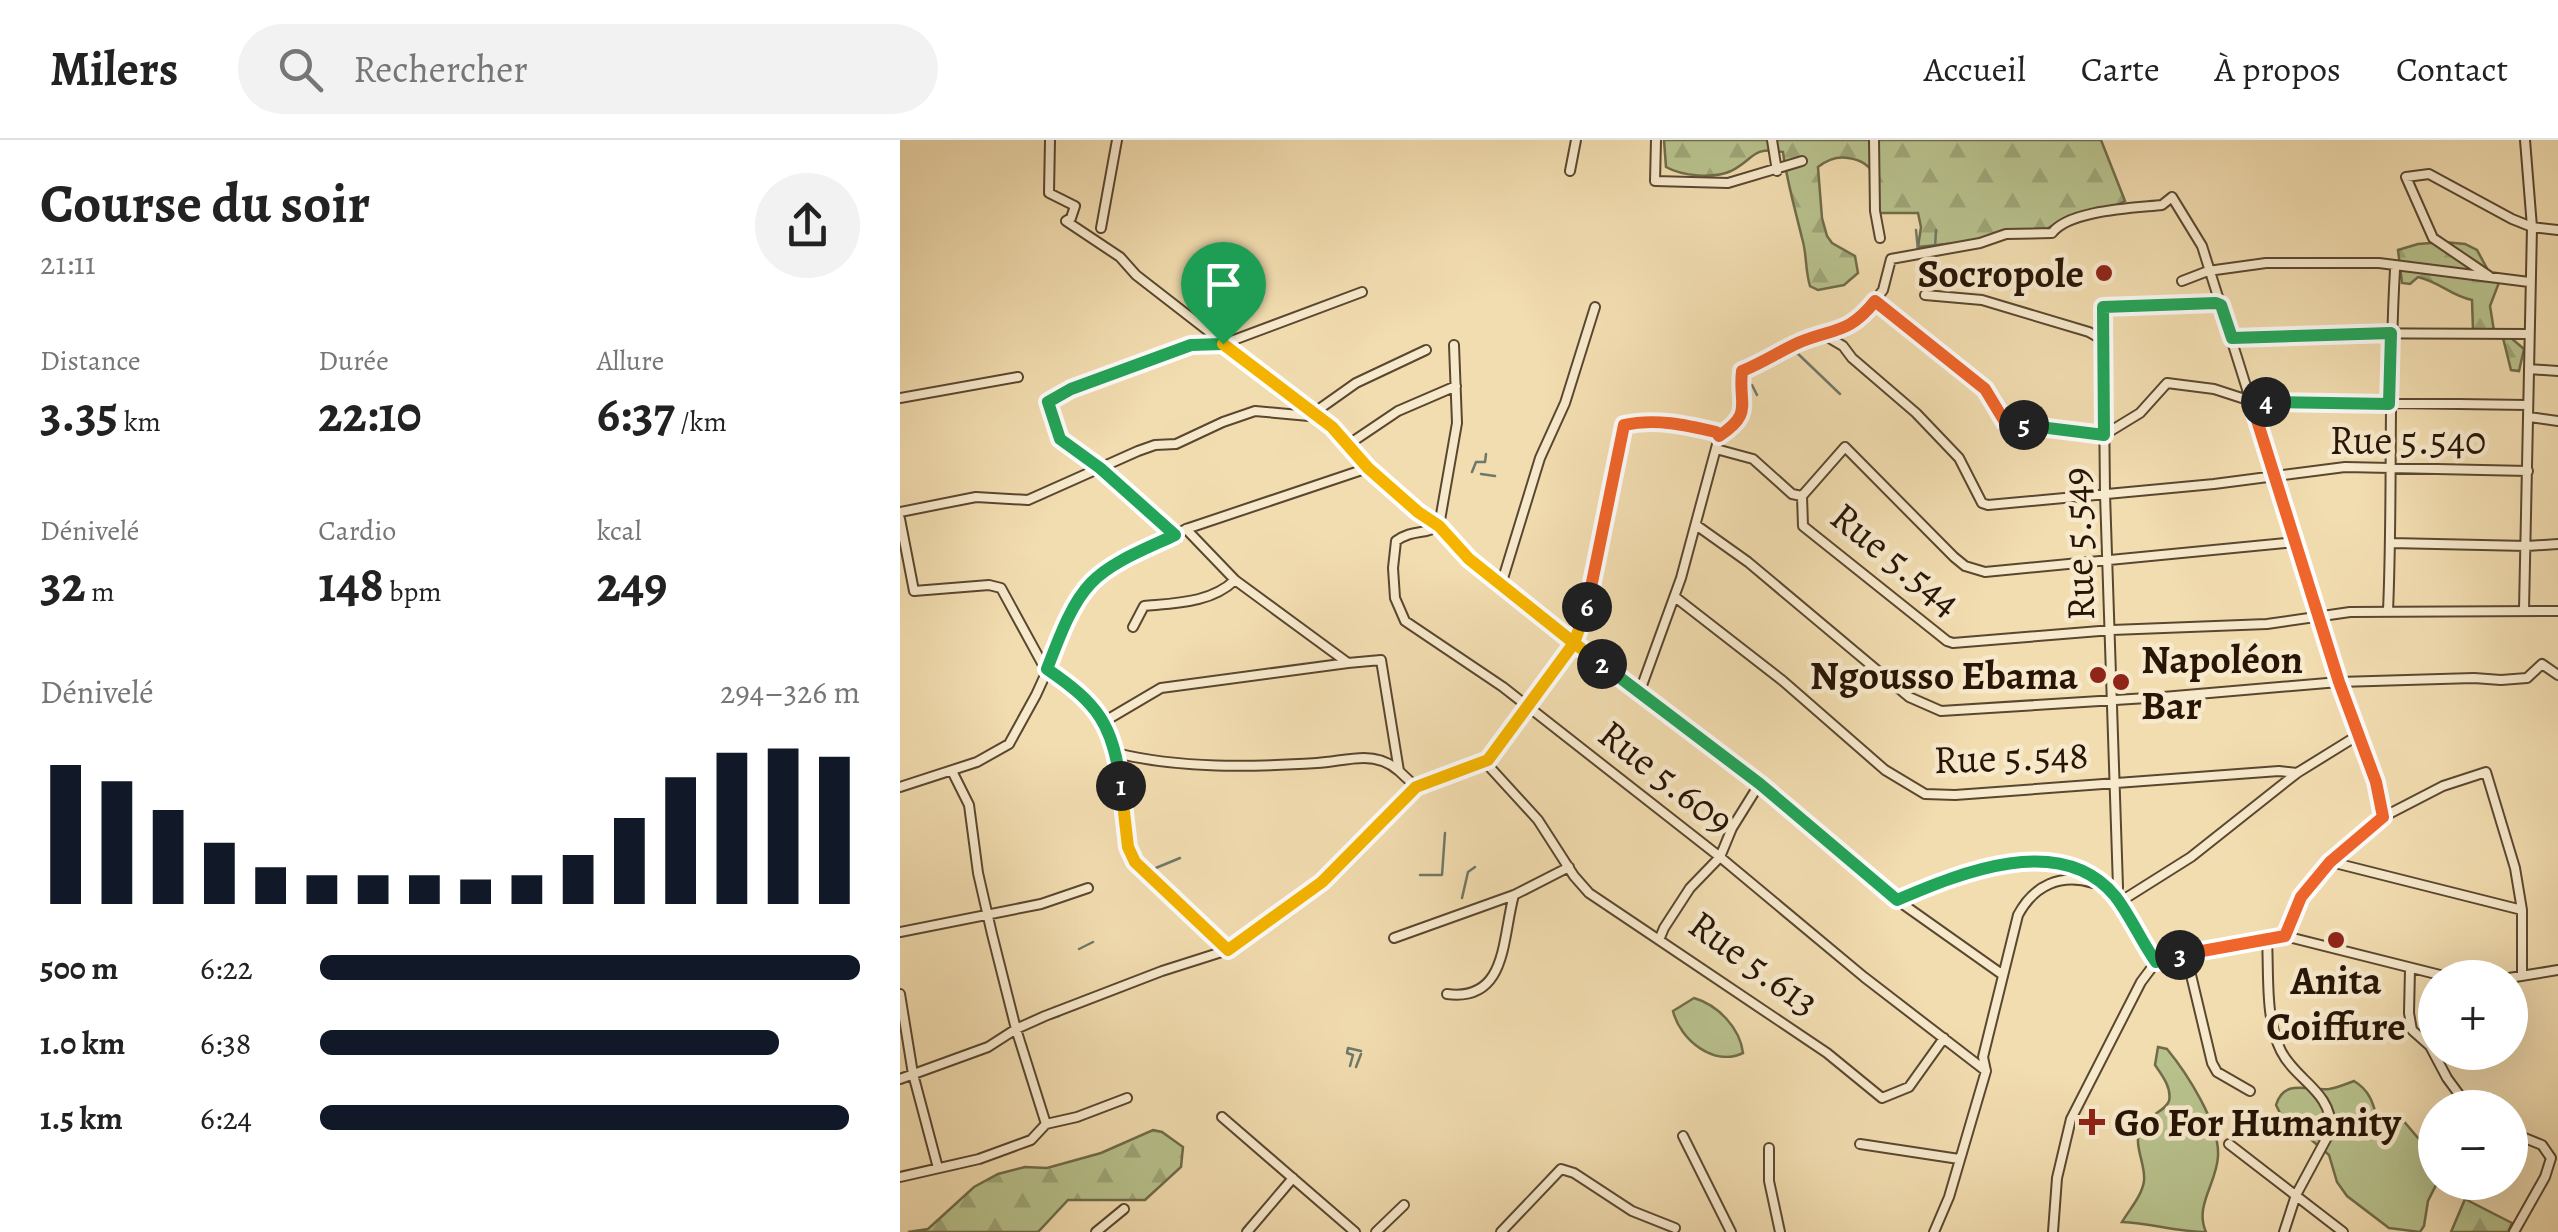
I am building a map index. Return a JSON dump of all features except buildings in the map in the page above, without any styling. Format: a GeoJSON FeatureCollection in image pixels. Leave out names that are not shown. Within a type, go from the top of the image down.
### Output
{"type":"FeatureCollection","features":[{"type":"Feature","properties":{"kind":"street"},"geometry":{"type":"LineString","coordinates":[[1050,140],[1049,193],[1076,206],[1066,221],[1120,257],[1136,275],[1223,344],[1282,403],[1318,415],[1368,468],[1439,526],[1469,559],[1501,585],[1760,784],[1897,900],[2003,975]]}},
{"type":"Feature","properties":{"kind":"street"},"geometry":{"type":"LineString","coordinates":[[1101,228],[1117,140]]}},
{"type":"Feature","properties":{"kind":"street"},"geometry":{"type":"LineString","coordinates":[[1570,171],[1576,140]]}},
{"type":"Feature","properties":{"kind":"street"},"geometry":{"type":"LineString","coordinates":[[1656,140],[1655,180],[1728,183],[1802,162]]}},
{"type":"Feature","properties":{"kind":"street"},"geometry":{"type":"LineString","coordinates":[[1772,140],[1776,170]]}},
{"type":"Feature","properties":{"kind":"street"},"geometry":{"type":"LineString","coordinates":[[1874,140],[1875,211],[1880,238]]}},
{"type":"Feature","properties":{"kind":"street"},"geometry":{"type":"LineString","coordinates":[[2524,610],[2532,227],[2526,140]]}},
{"type":"Feature","properties":{"kind":"street"},"geometry":{"type":"LineString","coordinates":[[2490,277],[2433,238],[2406,176],[2429,174],[2504,216],[2532,227],[2558,230]]}},
{"type":"Feature","properties":{"kind":"street"},"geometry":{"type":"LineString","coordinates":[[1719,436],[1735,428],[1740,415],[1742,371],[1862,318],[1883,290],[1891,260],[1980,243],[2006,234],[2052,233],[2057,226],[2078,216],[2162,205],[2172,197],[2202,246],[2339,682],[2376,782],[2383,817]]}},
{"type":"Feature","properties":{"kind":"street"},"geometry":{"type":"LineString","coordinates":[[2182,281],[2208,271],[2266,263],[2379,263],[2529,282]]}},
{"type":"Feature","properties":{"kind":"street"},"geometry":{"type":"LineString","coordinates":[[2388,611],[2392,468],[2389,404],[2395,270]]}},
{"type":"Feature","properties":{"kind":"street"},"geometry":{"type":"LineString","coordinates":[[1175,535],[1100,468],[1060,439],[1048,402],[1071,389],[1191,345],[1223,344],[1362,292]]}},
{"type":"Feature","properties":{"kind":"street"},"geometry":{"type":"LineString","coordinates":[[1925,295],[1982,300],[2089,332],[2103,340]]}},
{"type":"Feature","properties":{"kind":"street"},"geometry":{"type":"LineString","coordinates":[[1875,301],[1985,389],[2005,422],[2104,435],[2140,413],[2167,383],[2214,388],[2251,401],[2528,405]]}},
{"type":"Feature","properties":{"kind":"street","name":"Rue 5.549"},"geometry":{"type":"LineString","coordinates":[[2117,900],[2103,307],[2221,305]]}},
{"type":"Feature","properties":{"kind":"street"},"geometry":{"type":"LineString","coordinates":[[1501,585],[1534,474],[1565,403],[1595,307]]}},
{"type":"Feature","properties":{"kind":"street"},"geometry":{"type":"LineString","coordinates":[[2232,338],[2529,334]]}},
{"type":"Feature","properties":{"kind":"street","name":"Rue 5.540"},"geometry":{"type":"LineString","coordinates":[[1826,336],[1843,346],[1958,458],[1982,503],[2105,494],[2344,467],[2528,471]]}},
{"type":"Feature","properties":{"kind":"street"},"geometry":{"type":"LineString","coordinates":[[1439,526],[1457,423],[1454,345]]}},
{"type":"Feature","properties":{"kind":"street"},"geometry":{"type":"LineString","coordinates":[[1282,403],[1284,416],[1318,415],[1356,383],[1426,350]]}},
{"type":"Feature","properties":{"kind":"street"},"geometry":{"type":"LineString","coordinates":[[2529,369],[2558,371]]}},
{"type":"Feature","properties":{"kind":"street"},"geometry":{"type":"LineString","coordinates":[[900,398],[1018,377]]}},
{"type":"Feature","properties":{"kind":"street"},"geometry":{"type":"LineString","coordinates":[[1349,444],[1398,412],[1456,386]]}},
{"type":"Feature","properties":{"kind":"street"},"geometry":{"type":"LineString","coordinates":[[900,512],[976,497],[1028,500],[1155,445],[1176,444],[1238,416],[1282,403]]}},
{"type":"Feature","properties":{"kind":"street"},"geometry":{"type":"LineString","coordinates":[[2529,417],[2558,421]]}},
{"type":"Feature","properties":{"kind":"street"},"geometry":{"type":"LineString","coordinates":[[900,1080],[988,1048],[1016,1028],[1228,950],[1322,882],[1416,787],[1485,762],[1574,643],[1587,607],[1624,425],[1642,421],[1680,424],[1719,436]]}},
{"type":"Feature","properties":{"kind":"street"},"geometry":{"type":"LineString","coordinates":[[1640,691],[1675,597],[1719,436]]}},
{"type":"Feature","properties":{"kind":"street"},"geometry":{"type":"LineString","coordinates":[[1802,496],[1845,447],[1965,566],[1985,572],[2294,542]]}},
{"type":"Feature","properties":{"kind":"street","name":"Rue 5.544"},"geometry":{"type":"LineString","coordinates":[[1716,449],[1753,459],[1792,494],[1802,496],[1803,526],[1947,642],[2267,624],[2388,611],[2558,611]]}},
{"type":"Feature","properties":{"kind":"street"},"geometry":{"type":"LineString","coordinates":[[900,787],[952,772],[1008,744],[1019,730],[1087,586],[1112,568],[1186,529],[1368,468]]}},
{"type":"Feature","properties":{"kind":"street"},"geometry":{"type":"LineString","coordinates":[[900,520],[914,591]]}},
{"type":"Feature","properties":{"kind":"street"},"geometry":{"type":"LineString","coordinates":[[1696,525],[1748,562],[1909,696],[1930,709],[1952,712],[2339,682],[2500,680],[2527,678],[2542,664],[2558,675]]}},
{"type":"Feature","properties":{"kind":"street","name":"Rue 5.609"},"geometry":{"type":"LineString","coordinates":[[1439,526],[1410,531],[1396,541],[1395,598],[1406,620],[1465,658],[1986,1071]]}},
{"type":"Feature","properties":{"kind":"street"},"geometry":{"type":"LineString","coordinates":[[1186,529],[1235,580],[1348,663]]}},
{"type":"Feature","properties":{"kind":"street"},"geometry":{"type":"LineString","coordinates":[[2391,543],[2558,544]]}},
{"type":"Feature","properties":{"kind":"street"},"geometry":{"type":"LineString","coordinates":[[1133,626],[1144,606],[1224,592],[1235,580]]}},
{"type":"Feature","properties":{"kind":"street"},"geometry":{"type":"LineString","coordinates":[[900,594],[970,585],[1001,588],[1047,669],[1083,694],[1104,721],[1116,753],[1126,833],[1135,862],[1228,950]]}},
{"type":"Feature","properties":{"kind":"street","name":"Rue 5.548"},"geometry":{"type":"LineString","coordinates":[[1675,597],[1783,681],[1885,770],[1925,794],[2297,773]]}},
{"type":"Feature","properties":{"kind":"street"},"geometry":{"type":"LineString","coordinates":[[1104,721],[1161,688],[1381,660],[1400,770]]}},
{"type":"Feature","properties":{"kind":"street"},"geometry":{"type":"LineString","coordinates":[[2117,900],[2192,857],[2297,773],[2360,734]]}},
{"type":"Feature","properties":{"kind":"street"},"geometry":{"type":"LineString","coordinates":[[1116,753],[1162,762],[1211,764],[1310,764],[1362,758],[1388,762],[1416,787]]}},
{"type":"Feature","properties":{"kind":"street"},"geometry":{"type":"LineString","coordinates":[[1485,762],[1538,820],[1570,868],[1597,899],[1659,940]]}},
{"type":"Feature","properties":{"kind":"street"},"geometry":{"type":"LineString","coordinates":[[952,772],[969,805],[988,915],[1016,1028],[1046,1124]]}},
{"type":"Feature","properties":{"kind":"street"},"geometry":{"type":"LineString","coordinates":[[2285,936],[2301,897],[2330,862],[2383,817],[2443,786],[2486,772],[2514,868],[2522,910],[2522,960]]}},
{"type":"Feature","properties":{"kind":"street","name":"Rue 5.613"},"geometry":{"type":"LineString","coordinates":[[1760,784],[1732,828],[1720,857],[1690,888],[1659,940],[1826,1053],[1882,1098],[1908,1087],[1944,1038]]}},
{"type":"Feature","properties":{"kind":"street"},"geometry":{"type":"LineString","coordinates":[[1897,900],[1991,868],[2035,862],[2065,864],[2117,900],[2156,962]]}},
{"type":"Feature","properties":{"kind":"street"},"geometry":{"type":"LineString","coordinates":[[2330,862],[2522,910]]}},
{"type":"Feature","properties":{"kind":"street"},"geometry":{"type":"LineString","coordinates":[[1394,938],[1514,895],[1570,868]]}},
{"type":"Feature","properties":{"kind":"street"},"geometry":{"type":"LineString","coordinates":[[1934,1232],[1949,1197],[1986,1071],[1983,1057],[2015,922],[2037,890],[2073,878],[2102,886]]}},
{"type":"Feature","properties":{"kind":"street"},"geometry":{"type":"LineString","coordinates":[[900,932],[1041,904],[1088,888]]}},
{"type":"Feature","properties":{"kind":"street"},"geometry":{"type":"LineString","coordinates":[[1447,994],[1472,994],[1492,978],[1499,964],[1514,895]]}},
{"type":"Feature","properties":{"kind":"street"},"geometry":{"type":"LineString","coordinates":[[2053,1232],[2057,1178],[2071,1119],[2141,982],[2156,962],[2285,936],[2418,970]]}},
{"type":"Feature","properties":{"kind":"street"},"geometry":{"type":"LineString","coordinates":[[2267,940],[2272,1014],[2281,1051],[2320,1094],[2331,1119],[2326,1140],[2296,1195],[2284,1232]]}},
{"type":"Feature","properties":{"kind":"street"},"geometry":{"type":"LineString","coordinates":[[2186,954],[2212,1063],[2218,1072],[2250,1091]]}},
{"type":"Feature","properties":{"kind":"street"},"geometry":{"type":"LineString","coordinates":[[2410,968],[2412,1030],[2430,1046],[2456,1090]]}},
{"type":"Feature","properties":{"kind":"street"},"geometry":{"type":"LineString","coordinates":[[2528,975],[2558,970]]}},
{"type":"Feature","properties":{"kind":"street"},"geometry":{"type":"LineString","coordinates":[[900,994],[913,1074],[938,1168]]}},
{"type":"Feature","properties":{"kind":"street"},"geometry":{"type":"LineString","coordinates":[[900,1177],[979,1159],[1031,1140],[1046,1124],[1077,1118],[1127,1098]]}},
{"type":"Feature","properties":{"kind":"street"},"geometry":{"type":"LineString","coordinates":[[1222,1117],[1355,1232]]}},
{"type":"Feature","properties":{"kind":"street"},"geometry":{"type":"LineString","coordinates":[[1683,1136],[1731,1232]]}},
{"type":"Feature","properties":{"kind":"street"},"geometry":{"type":"LineString","coordinates":[[2514,1232],[2545,1178],[2550,1158],[2542,1144],[2528,1139]]}},
{"type":"Feature","properties":{"kind":"street"},"geometry":{"type":"LineString","coordinates":[[1860,1144],[1958,1159]]}},
{"type":"Feature","properties":{"kind":"street"},"geometry":{"type":"LineString","coordinates":[[2229,1144],[2344,1232]]}},
{"type":"Feature","properties":{"kind":"street"},"geometry":{"type":"LineString","coordinates":[[1769,1148],[1770,1181],[1780,1232]]}},
{"type":"Feature","properties":{"kind":"street"},"geometry":{"type":"LineString","coordinates":[[1502,1232],[1561,1169],[1574,1173],[1646,1218],[1674,1228]]}},
{"type":"Feature","properties":{"kind":"street"},"geometry":{"type":"LineString","coordinates":[[1248,1232],[1293,1178]]}},
{"type":"Feature","properties":{"kind":"street"},"geometry":{"type":"LineString","coordinates":[[1376,1232],[1404,1205]]}},
{"type":"Feature","properties":{"kind":"street"},"geometry":{"type":"LineString","coordinates":[[1096,1232],[1124,1209]]}},
{"type":"Feature","properties":{"kind":"green space"},"geometry":{"type":"Polygon","coordinates":[[[1664,140],[2101,140],[2125,201],[2111,208],[2068,216],[2045,230],[2000,231],[1975,241],[1918,247],[1918,213],[1878,213],[1877,185],[1866,164],[1832,159],[1818,167],[1822,218],[1832,243],[1855,256],[1858,273],[1844,285],[1818,290],[1808,280],[1783,152],[1759,152],[1731,171],[1698,175],[1666,167],[1664,140]]]}},
{"type":"Feature","properties":{"kind":"green space"},"geometry":{"type":"Polygon","coordinates":[[[2444,242],[2465,244],[2477,250],[2489,272],[2500,280],[2490,306],[2494,331],[2510,337],[2524,349],[2519,371],[2511,370],[2503,338],[2484,336],[2473,329],[2472,300],[2418,277],[2410,284],[2402,283],[2398,250],[2444,242]]]}},
{"type":"Feature","properties":{"kind":"green space"},"geometry":{"type":"Polygon","coordinates":[[[1694,998],[1726,1019],[1743,1053],[1710,1054],[1691,1041],[1673,1011],[1694,998]]]}},
{"type":"Feature","properties":{"kind":"green space"},"geometry":{"type":"Polygon","coordinates":[[[2158,1047],[2167,1049],[2183,1071],[2214,1129],[2218,1156],[2204,1204],[2206,1232],[2122,1222],[2143,1187],[2138,1141],[2141,1127],[2169,1101],[2168,1087],[2155,1065],[2158,1047]]]}},
{"type":"Feature","properties":{"kind":"green space"},"geometry":{"type":"Polygon","coordinates":[[[2354,1081],[2370,1097],[2377,1118],[2401,1118],[2418,1138],[2418,1200],[2428,1200],[2420,1232],[2389,1228],[2347,1196],[2337,1182],[2329,1155],[2280,1113],[2276,1105],[2285,1091],[2291,1089],[2338,1087],[2354,1081]]]}},
{"type":"Feature","properties":{"kind":"green space"},"geometry":{"type":"Polygon","coordinates":[[[1153,1130],[1183,1147],[1181,1167],[1145,1200],[1068,1200],[1038,1232],[908,1232],[928,1229],[974,1187],[998,1174],[1025,1167],[1047,1168],[1101,1153],[1153,1130]]]}},
{"type":"Feature","properties":{"kind":"green space"},"geometry":{"type":"Polygon","coordinates":[[[2465,1200],[2512,1223],[2508,1232],[2451,1232],[2465,1200]]]}},
{"type":"Feature","properties":{"kind":"waterway"},"geometry":{"type":"LineString","coordinates":[[1916,230],[1918,250]]}},
{"type":"Feature","properties":{"kind":"waterway"},"geometry":{"type":"LineString","coordinates":[[1935,248],[1936,230]]}},
{"type":"Feature","properties":{"kind":"waterway"},"geometry":{"type":"LineString","coordinates":[[1794,350],[1840,394]]}},
{"type":"Feature","properties":{"kind":"waterway"},"geometry":{"type":"LineString","coordinates":[[1745,387],[1752,385],[1757,395]]}},
{"type":"Feature","properties":{"kind":"waterway"},"geometry":{"type":"LineString","coordinates":[[1472,472],[1476,462],[1485,462],[1486,454]]}},
{"type":"Feature","properties":{"kind":"waterway"},"geometry":{"type":"LineString","coordinates":[[1481,474],[1495,476]]}},
{"type":"Feature","properties":{"kind":"waterway"},"geometry":{"type":"LineString","coordinates":[[1420,875],[1442,875],[1445,833]]}},
{"type":"Feature","properties":{"kind":"waterway"},"geometry":{"type":"LineString","coordinates":[[1151,870],[1180,858]]}},
{"type":"Feature","properties":{"kind":"waterway"},"geometry":{"type":"LineString","coordinates":[[1462,898],[1468,872],[1475,867]]}},
{"type":"Feature","properties":{"kind":"waterway"},"geometry":{"type":"LineString","coordinates":[[1300,902],[1315,892]]}},
{"type":"Feature","properties":{"kind":"waterway"},"geometry":{"type":"LineString","coordinates":[[1079,949],[1093,942]]}},
{"type":"Feature","properties":{"kind":"waterway"},"geometry":{"type":"LineString","coordinates":[[1049,1019],[1059,1016],[1055,1007]]}},
{"type":"Feature","properties":{"kind":"waterway"},"geometry":{"type":"LineString","coordinates":[[1350,1066],[1353,1055],[1347,1053],[1348,1048],[1361,1051]]}},
{"type":"Feature","properties":{"kind":"waterway"},"geometry":{"type":"LineString","coordinates":[[1356,1067],[1361,1054]]}},
{"type":"Feature","properties":{"kind":"place","name":"Socropole"},"geometry":{"type":"Point","coordinates":[2104,273]}},
{"type":"Feature","properties":{"kind":"place","name":"Ngousso Ebama"},"geometry":{"type":"Point","coordinates":[2098,675]}},
{"type":"Feature","properties":{"kind":"place","name":"Napoléon Bar"},"geometry":{"type":"Point","coordinates":[2121,682]}},
{"type":"Feature","properties":{"kind":"place","name":"Anita Coiffure"},"geometry":{"type":"Point","coordinates":[2336,940]}},
{"type":"Feature","properties":{"kind":"place","name":"Go For Humanity"},"geometry":{"type":"Point","coordinates":[2092,1122]}},
{"type":"Feature","properties":{"kind":"route"},"geometry":{"type":"LineString","coordinates":[[1223,344],[1191,345],[1071,389],[1048,402],[1060,439],[1100,468],[1175,535],[1112,568],[1087,586],[1047,669],[1095,706],[1112,735],[1128,847],[1135,862],[1228,950],[1322,882],[1416,787],[1488,760],[1574,643],[1801,816],[1897,900],[1953,879],[2014,863],[2065,864],[2115,897],[2156,962],[2285,936],[2301,897],[2330,862],[2383,817],[2376,782],[2339,682],[2251,401],[2389,404],[2391,333],[2232,338],[2221,305],[2216,303],[2103,307],[2104,435],[2005,422],[1985,389],[1875,301],[1862,318],[1836,332],[1801,342],[1742,371],[1740,415],[1735,428],[1719,436],[1680,424],[1642,421],[1624,425],[1587,607],[1574,643],[1469,559],[1439,526],[1368,468],[1315,412],[1223,344]]}}]}
